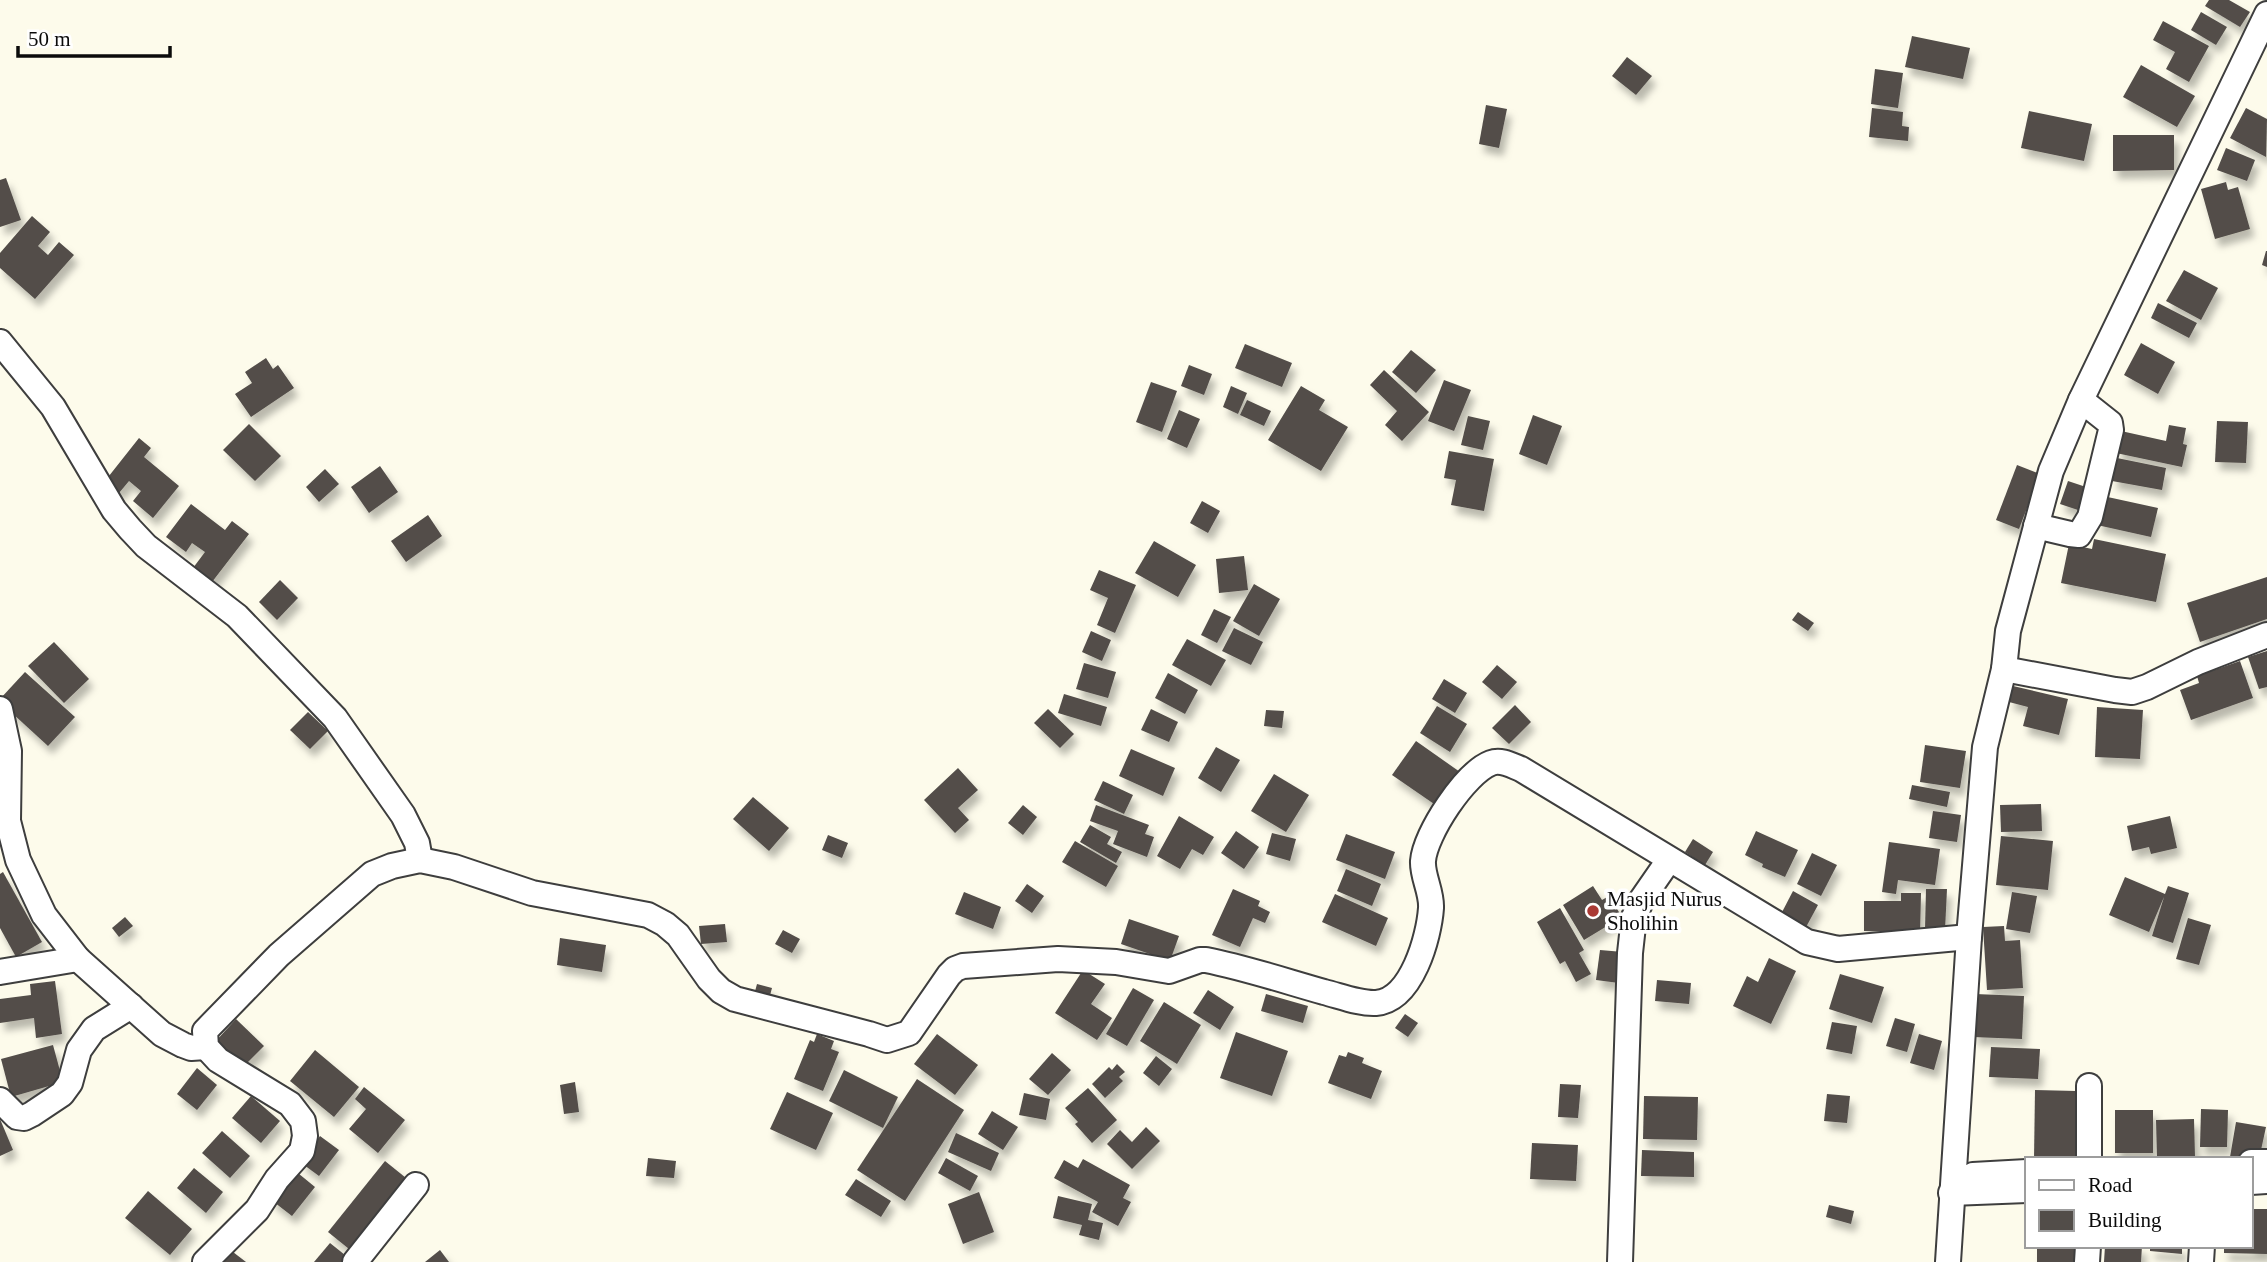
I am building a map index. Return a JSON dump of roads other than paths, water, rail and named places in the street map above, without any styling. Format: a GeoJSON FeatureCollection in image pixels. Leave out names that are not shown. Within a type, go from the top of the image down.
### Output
{"type":"FeatureCollection","features":[{"type":"Feature","properties":{"kind":"street"},"geometry":{"type":"LineString","coordinates":[[1948,1262],[1951,1185],[1985,747],[2004,668],[2008,631],[2051,471],[2081,400],[2260,46],[2267,14]]}},
{"type":"Feature","properties":{"kind":"street"},"geometry":{"type":"LineString","coordinates":[[0,342],[53,407],[114,510],[146,546],[237,616],[335,718],[403,815],[417,843],[420,860]]}},
{"type":"Feature","properties":{"kind":"street"},"geometry":{"type":"LineString","coordinates":[[2036,526],[2079,534],[2090,517],[2111,430],[2110,423],[2081,400]]}},
{"type":"Feature","properties":{"kind":"street"},"geometry":{"type":"LineString","coordinates":[[2004,668],[2115,691],[2132,692],[2267,635]]}},
{"type":"Feature","properties":{"kind":"street"},"geometry":{"type":"LineString","coordinates":[[0,709],[9,751],[9,858],[44,915],[78,959],[162,1034],[191,1048],[206,1047]]}},
{"type":"Feature","properties":{"kind":"street"},"geometry":{"type":"LineString","coordinates":[[205,1262],[257,1209],[277,1179],[302,1151],[305,1136],[303,1121],[290,1104],[218,1060],[206,1047],[205,1031],[279,955],[372,874],[420,860],[454,866],[532,893],[648,915],[678,935],[709,979],[721,991],[736,999],[887,1040],[909,1033],[948,975],[962,966],[1058,959],[1116,962],[1169,971],[1206,960],[1350,999],[1377,1003],[1396,995],[1419,962],[1425,942],[1432,906],[1423,863],[1445,807],[1479,769],[1502,761],[1521,769],[1807,942],[1838,949],[1969,937]]}},
{"type":"Feature","properties":{"kind":"street"},"geometry":{"type":"LineString","coordinates":[[1620,1262],[1631,941],[1634,917],[1642,899],[1669,860]]}},
{"type":"Feature","properties":{"kind":"street"},"geometry":{"type":"LineString","coordinates":[[0,972],[78,959]]}},
{"type":"Feature","properties":{"kind":"street"},"geometry":{"type":"LineString","coordinates":[[0,1100],[17,1117],[24,1118],[46,1106],[62,1094],[70,1083],[79,1050],[94,1029],[131,1006]]}},
{"type":"Feature","properties":{"kind":"street"},"geometry":{"type":"LineString","coordinates":[[2089,1086],[2089,1157]]}},
{"type":"Feature","properties":{"kind":"street"},"geometry":{"type":"LineString","coordinates":[[1951,1185],[2025,1172]]}},
{"type":"Feature","properties":{"kind":"street"},"geometry":{"type":"LineString","coordinates":[[355,1262],[416,1185]]}},
{"type":"Feature","properties":{"kind":"street"},"geometry":{"type":"LineString","coordinates":[[1951,1185],[2025,1189]]}},
{"type":"Feature","properties":{"kind":"place","name":"Masjid Nurus Sholihin"},"geometry":{"type":"Point","coordinates":[1593,911]}}]}
